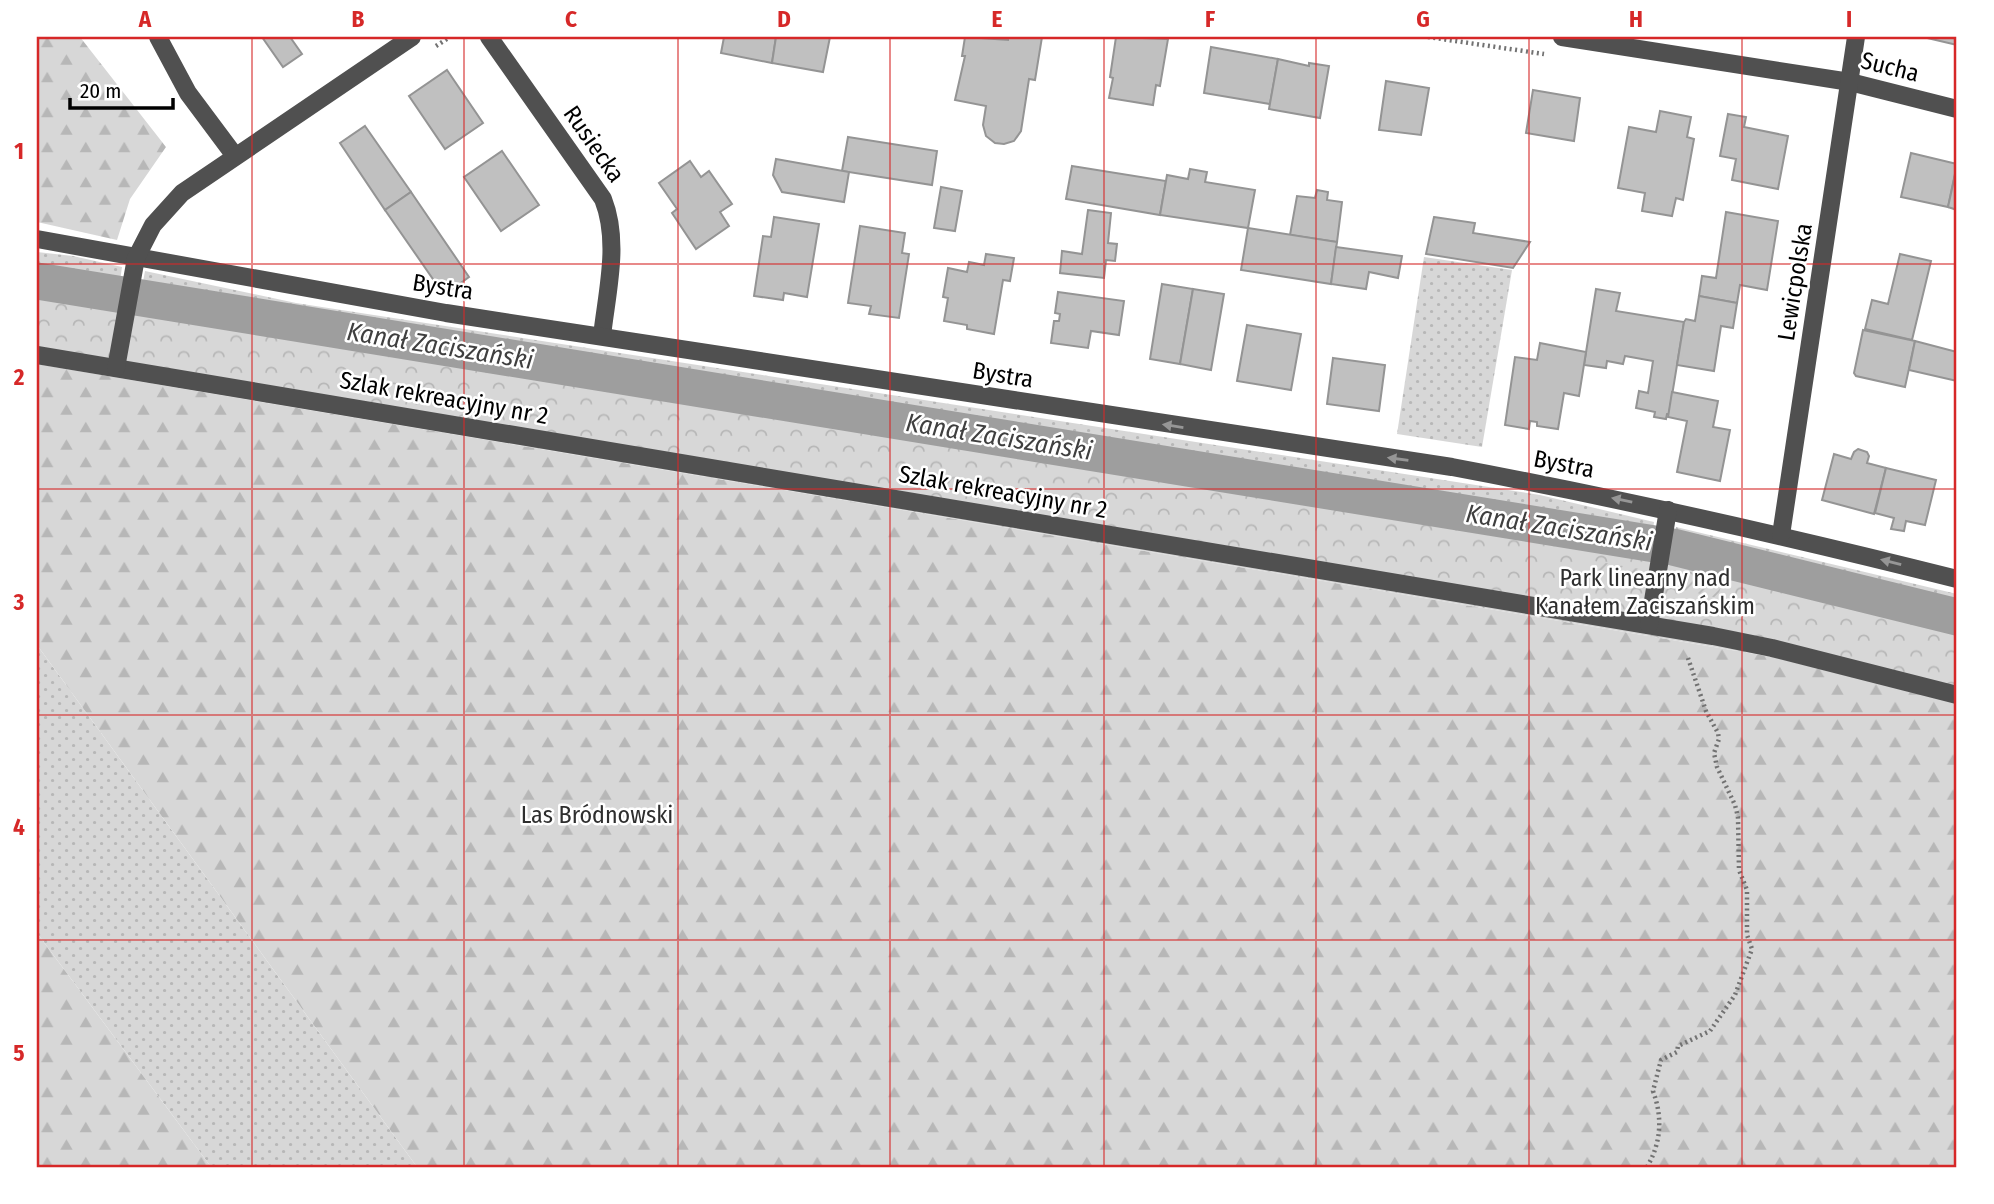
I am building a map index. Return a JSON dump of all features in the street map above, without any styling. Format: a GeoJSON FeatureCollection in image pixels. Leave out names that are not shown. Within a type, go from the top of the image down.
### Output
{"type":"FeatureCollection","features":[{"type":"Feature","properties":{"kind":"street"},"geometry":{"type":"LineString","coordinates":[[158,37],[188,93],[235,156]]}},
{"type":"Feature","properties":{"kind":"street"},"geometry":{"type":"LineString","coordinates":[[116,368],[136,258],[153,225],[182,193],[412,37]]}},
{"type":"Feature","properties":{"kind":"street","name":"Rusiecka"},"geometry":{"type":"LineString","coordinates":[[489,37],[603,199],[610,217],[612,238],[602,336]]}},
{"type":"Feature","properties":{"kind":"street","name":"Sucha"},"geometry":{"type":"LineString","coordinates":[[1562,37],[1850,82],[1957,109]]}},
{"type":"Feature","properties":{"kind":"street","name":"Lewicpolska"},"geometry":{"type":"LineString","coordinates":[[1781,534],[1856,37]]}},
{"type":"Feature","properties":{"kind":"street","name":"Bystra"},"geometry":{"type":"LineString","coordinates":[[37,239],[446,313],[1452,467],[1781,534],[1957,579]]}},
{"type":"Feature","properties":{"kind":"street","name":"Szlak rekreacyjny nr 2"},"geometry":{"type":"LineString","coordinates":[[37,355],[1649,625],[1772,648],[1957,695]]}},
{"type":"Feature","properties":{"kind":"street"},"geometry":{"type":"LineString","coordinates":[[1649,625],[1668,510]]}},
{"type":"Feature","properties":{"kind":"path"},"geometry":{"type":"LineString","coordinates":[[1428,37],[1557,56]]}},
{"type":"Feature","properties":{"kind":"path"},"geometry":{"type":"LineString","coordinates":[[1647,1167],[1657,1145],[1660,1129],[1657,1101],[1653,1091],[1661,1060],[1676,1052],[1678,1046],[1710,1031],[1735,995],[1752,949],[1747,935],[1747,890],[1739,870],[1738,817],[1717,767],[1714,753],[1719,739],[1718,733],[1706,711],[1678,631]]}},
{"type":"Feature","properties":{"kind":"green space"},"geometry":{"type":"Polygon","coordinates":[[[37,37],[80,37],[166,147],[130,199],[117,240],[37,222],[37,37]]]}},
{"type":"Feature","properties":{"kind":"green space"},"geometry":{"type":"Polygon","coordinates":[[[37,252],[73,256],[122,267],[119,288],[37,275],[37,252]]]}},
{"type":"Feature","properties":{"kind":"green space"},"geometry":{"type":"Polygon","coordinates":[[[1424,257],[1512,270],[1482,447],[1397,434],[1424,257]]]}},
{"type":"Feature","properties":{"kind":"green space"},"geometry":{"type":"Polygon","coordinates":[[[145,271],[296,303],[1540,495],[1654,522],[1652,538],[141,292],[145,271]]]}},
{"type":"Feature","properties":{"kind":"green space","name":"Park linearny nad Kanałem Zaciszańskim"},"geometry":{"type":"Polygon","coordinates":[[[37,286],[1696,557],[1957,623],[1957,703],[1773,657],[37,364],[37,286]]]}},
{"type":"Feature","properties":{"kind":"green space","name":"Las Bródnowski"},"geometry":{"type":"Polygon","coordinates":[[[37,364],[1773,657],[1957,703],[1957,1167],[417,1167],[37,645],[37,364]]]}},
{"type":"Feature","properties":{"kind":"green space"},"geometry":{"type":"Polygon","coordinates":[[[1676,527],[1957,594],[1957,612],[1674,542],[1676,527]]]}},
{"type":"Feature","properties":{"kind":"green space"},"geometry":{"type":"Polygon","coordinates":[[[1594,561],[1646,570],[1644,582],[1591,573],[1594,561]]]}},
{"type":"Feature","properties":{"kind":"green space"},"geometry":{"type":"Polygon","coordinates":[[[1668,573],[1721,585],[1718,598],[1667,586],[1668,573]]]}},
{"type":"Feature","properties":{"kind":"green space"},"geometry":{"type":"Polygon","coordinates":[[[37,645],[417,1167],[211,1167],[37,933],[37,645]]]}},
{"type":"Feature","properties":{"kind":"green space"},"geometry":{"type":"Polygon","coordinates":[[[37,933],[211,1167],[37,1167],[37,933]]]}},
{"type":"Feature","properties":{"kind":"building"},"geometry":{"type":"Polygon","coordinates":[[[262,37],[290,37],[302,54],[283,67],[262,37]]]}},
{"type":"Feature","properties":{"kind":"building"},"geometry":{"type":"Polygon","coordinates":[[[724,37],[776,37],[772,63],[721,53],[724,37]]]}},
{"type":"Feature","properties":{"kind":"building"},"geometry":{"type":"Polygon","coordinates":[[[776,37],[830,37],[823,72],[772,63],[776,37]]]}},
{"type":"Feature","properties":{"kind":"building"},"geometry":{"type":"Polygon","coordinates":[[[965,37],[1008,40],[1008,37],[1042,37],[1035,80],[1029,79],[1021,131],[1014,141],[995,143],[986,136],[983,125],[986,106],[955,100],[965,56],[962,56],[965,37]]]}},
{"type":"Feature","properties":{"kind":"building"},"geometry":{"type":"Polygon","coordinates":[[[1116,37],[1168,39],[1160,86],[1156,85],[1153,105],[1109,98],[1116,37]]]}},
{"type":"Feature","properties":{"kind":"building"},"geometry":{"type":"Polygon","coordinates":[[[1923,37],[1957,37],[1957,45],[1923,37]]]}},
{"type":"Feature","properties":{"kind":"building"},"geometry":{"type":"Polygon","coordinates":[[[1211,47],[1278,59],[1270,104],[1204,93],[1211,47]]]}},
{"type":"Feature","properties":{"kind":"building"},"geometry":{"type":"Polygon","coordinates":[[[1278,59],[1309,66],[1309,63],[1329,66],[1320,118],[1269,109],[1278,59]]]}},
{"type":"Feature","properties":{"kind":"building"},"geometry":{"type":"Polygon","coordinates":[[[447,70],[483,123],[445,149],[409,96],[447,70]]]}},
{"type":"Feature","properties":{"kind":"building"},"geometry":{"type":"Polygon","coordinates":[[[1386,81],[1429,88],[1421,135],[1379,130],[1386,81]]]}},
{"type":"Feature","properties":{"kind":"building"},"geometry":{"type":"Polygon","coordinates":[[[1533,90],[1580,98],[1574,141],[1526,133],[1533,90]]]}},
{"type":"Feature","properties":{"kind":"building"},"geometry":{"type":"Polygon","coordinates":[[[1660,111],[1691,117],[1687,137],[1694,139],[1683,200],[1676,198],[1672,216],[1642,211],[1645,193],[1618,188],[1629,127],[1656,132],[1660,111]]]}},
{"type":"Feature","properties":{"kind":"building"},"geometry":{"type":"Polygon","coordinates":[[[1728,114],[1746,117],[1744,127],[1788,136],[1778,189],[1732,180],[1736,159],[1720,156],[1728,114]]]}},
{"type":"Feature","properties":{"kind":"building"},"geometry":{"type":"Polygon","coordinates":[[[365,126],[411,192],[385,210],[340,143],[365,126]]]}},
{"type":"Feature","properties":{"kind":"building"},"geometry":{"type":"Polygon","coordinates":[[[848,137],[937,151],[932,185],[842,171],[848,137]]]}},
{"type":"Feature","properties":{"kind":"building"},"geometry":{"type":"Polygon","coordinates":[[[502,151],[539,205],[501,231],[464,177],[502,151]]]}},
{"type":"Feature","properties":{"kind":"building"},"geometry":{"type":"Polygon","coordinates":[[[1911,153],[1957,164],[1948,207],[1901,197],[1911,153]]]}},
{"type":"Feature","properties":{"kind":"building"},"geometry":{"type":"Polygon","coordinates":[[[776,159],[849,172],[844,202],[782,192],[773,175],[776,159]]]}},
{"type":"Feature","properties":{"kind":"building"},"geometry":{"type":"Polygon","coordinates":[[[690,161],[701,177],[709,171],[732,204],[720,212],[729,226],[696,249],[672,213],[677,209],[659,183],[690,161]]]}},
{"type":"Feature","properties":{"kind":"building"},"geometry":{"type":"Polygon","coordinates":[[[1072,166],[1166,181],[1160,215],[1066,199],[1072,166]]]}},
{"type":"Feature","properties":{"kind":"building"},"geometry":{"type":"Polygon","coordinates":[[[1957,166],[1957,210],[1948,207],[1957,166]]]}},
{"type":"Feature","properties":{"kind":"building"},"geometry":{"type":"Polygon","coordinates":[[[1190,169],[1207,172],[1205,182],[1255,190],[1248,228],[1160,215],[1167,175],[1188,179],[1190,169]]]}},
{"type":"Feature","properties":{"kind":"building"},"geometry":{"type":"Polygon","coordinates":[[[941,187],[962,191],[955,231],[934,228],[941,187]]]}},
{"type":"Feature","properties":{"kind":"building"},"geometry":{"type":"Polygon","coordinates":[[[1317,190],[1328,192],[1327,200],[1342,202],[1337,242],[1290,235],[1297,196],[1315,198],[1317,190]]]}},
{"type":"Feature","properties":{"kind":"building"},"geometry":{"type":"Polygon","coordinates":[[[411,192],[469,277],[444,295],[385,210],[411,192]]]}},
{"type":"Feature","properties":{"kind":"building"},"geometry":{"type":"Polygon","coordinates":[[[1088,210],[1111,213],[1108,243],[1117,244],[1115,261],[1106,260],[1104,278],[1060,273],[1062,251],[1082,254],[1088,210]]]}},
{"type":"Feature","properties":{"kind":"building"},"geometry":{"type":"Polygon","coordinates":[[[1726,212],[1778,221],[1767,290],[1740,285],[1737,303],[1699,296],[1702,276],[1716,278],[1726,212]]]}},
{"type":"Feature","properties":{"kind":"building"},"geometry":{"type":"Polygon","coordinates":[[[774,217],[819,224],[807,297],[784,293],[783,300],[754,296],[763,236],[771,237],[774,217]]]}},
{"type":"Feature","properties":{"kind":"building"},"geometry":{"type":"Polygon","coordinates":[[[1434,217],[1475,223],[1473,233],[1530,242],[1513,268],[1426,254],[1434,217]]]}},
{"type":"Feature","properties":{"kind":"building"},"geometry":{"type":"Polygon","coordinates":[[[860,226],[905,233],[902,253],[909,254],[899,318],[869,314],[871,306],[848,303],[860,226]]]}},
{"type":"Feature","properties":{"kind":"building"},"geometry":{"type":"Polygon","coordinates":[[[1248,228],[1337,242],[1331,284],[1241,270],[1248,228]]]}},
{"type":"Feature","properties":{"kind":"building"},"geometry":{"type":"Polygon","coordinates":[[[1336,247],[1402,256],[1398,278],[1369,272],[1366,289],[1331,284],[1336,247]]]}},
{"type":"Feature","properties":{"kind":"building"},"geometry":{"type":"Polygon","coordinates":[[[986,254],[1014,258],[1010,281],[1003,280],[994,334],[944,321],[948,298],[943,297],[948,268],[967,272],[969,262],[984,265],[986,254]]]}},
{"type":"Feature","properties":{"kind":"building"},"geometry":{"type":"Polygon","coordinates":[[[1900,254],[1931,261],[1912,340],[1865,329],[1872,300],[1888,304],[1900,254]]]}},
{"type":"Feature","properties":{"kind":"building"},"geometry":{"type":"Polygon","coordinates":[[[1162,284],[1193,289],[1180,364],[1150,359],[1162,284]]]}},
{"type":"Feature","properties":{"kind":"building"},"geometry":{"type":"Polygon","coordinates":[[[1193,289],[1224,294],[1211,370],[1180,364],[1193,289]]]}},
{"type":"Feature","properties":{"kind":"building"},"geometry":{"type":"Polygon","coordinates":[[[1596,289],[1620,293],[1616,311],[1684,322],[1666,419],[1654,417],[1655,412],[1636,408],[1639,391],[1648,393],[1653,361],[1625,356],[1623,364],[1607,361],[1606,368],[1584,365],[1596,289]]]}},
{"type":"Feature","properties":{"kind":"building"},"geometry":{"type":"Polygon","coordinates":[[[1058,292],[1124,301],[1119,335],[1091,331],[1088,348],[1051,343],[1054,321],[1059,321],[1060,314],[1055,313],[1058,292]]]}},
{"type":"Feature","properties":{"kind":"building"},"geometry":{"type":"Polygon","coordinates":[[[1699,296],[1737,303],[1733,328],[1721,326],[1714,371],[1677,365],[1684,322],[1686,319],[1695,321],[1699,296]]]}},
{"type":"Feature","properties":{"kind":"building"},"geometry":{"type":"Polygon","coordinates":[[[1247,325],[1301,334],[1291,390],[1237,381],[1247,325]]]}},
{"type":"Feature","properties":{"kind":"building"},"geometry":{"type":"Polygon","coordinates":[[[1863,330],[1915,341],[1905,387],[1856,376],[1854,373],[1863,330]]]}},
{"type":"Feature","properties":{"kind":"building"},"geometry":{"type":"Polygon","coordinates":[[[1915,341],[1957,352],[1957,381],[1909,370],[1915,341]]]}},
{"type":"Feature","properties":{"kind":"building"},"geometry":{"type":"Polygon","coordinates":[[[1540,343],[1586,352],[1579,396],[1564,393],[1558,429],[1537,426],[1537,422],[1530,421],[1529,429],[1505,425],[1515,357],[1537,360],[1540,343]]]}},
{"type":"Feature","properties":{"kind":"building"},"geometry":{"type":"Polygon","coordinates":[[[1333,358],[1385,365],[1379,411],[1327,404],[1333,358]]]}},
{"type":"Feature","properties":{"kind":"building"},"geometry":{"type":"Polygon","coordinates":[[[1672,392],[1718,401],[1713,427],[1730,430],[1720,481],[1677,472],[1687,421],[1668,417],[1672,392]]]}},
{"type":"Feature","properties":{"kind":"building"},"geometry":{"type":"Polygon","coordinates":[[[1858,449],[1867,452],[1867,463],[1886,468],[1874,514],[1822,500],[1834,454],[1851,459],[1858,449]]]}},
{"type":"Feature","properties":{"kind":"building"},"geometry":{"type":"Polygon","coordinates":[[[1886,468],[1936,480],[1925,525],[1906,521],[1904,531],[1891,529],[1894,518],[1875,513],[1886,468]]]}},
{"type":"Feature","properties":{"kind":"waterway","name":"Kanał Zaciszański"},"geometry":{"type":"LineString","coordinates":[[37,281],[1673,547],[1957,617]]}}]}
